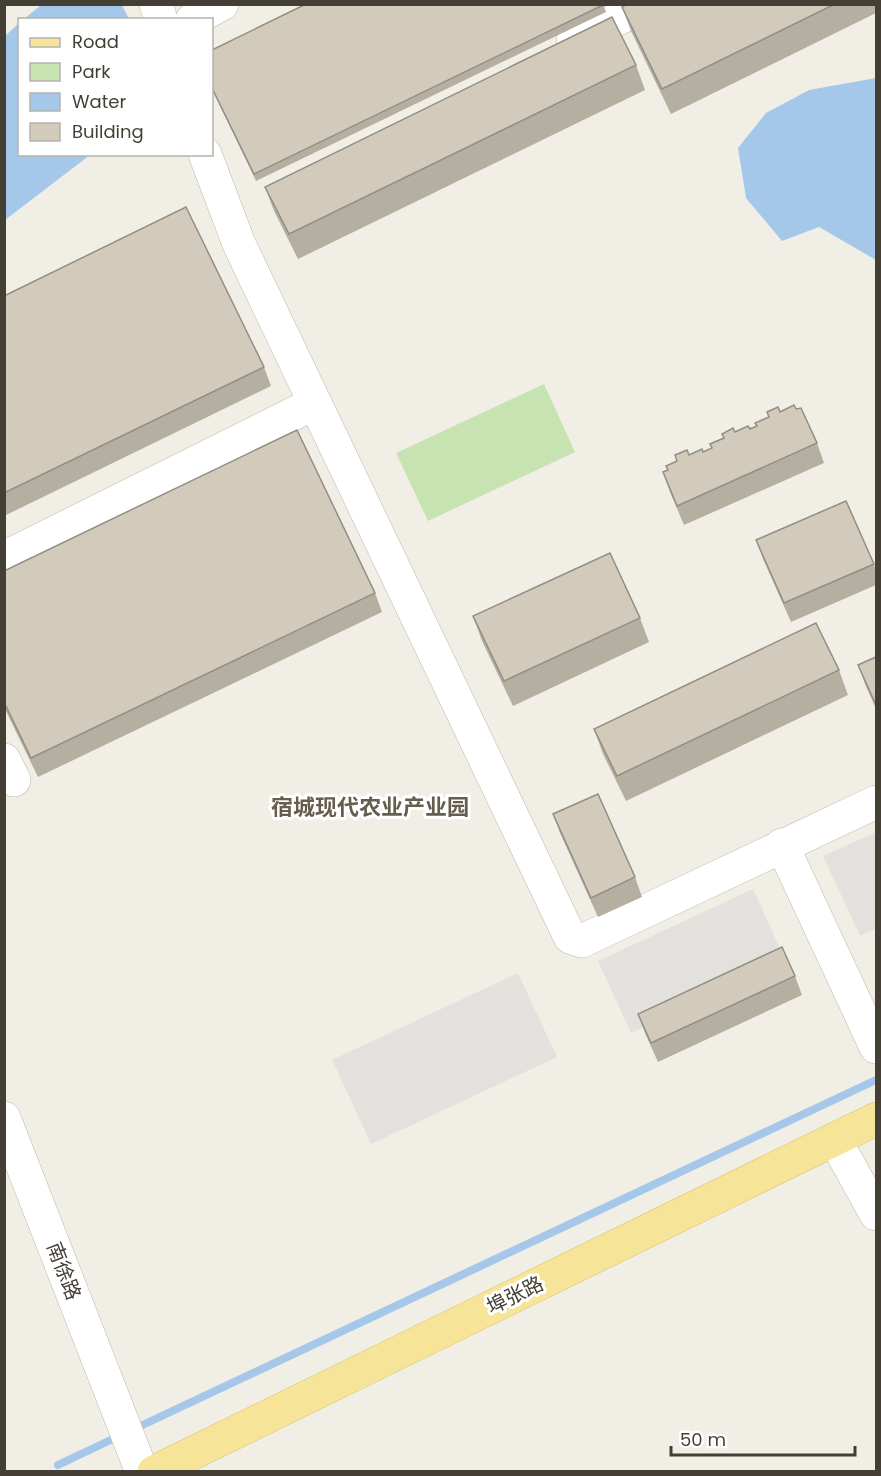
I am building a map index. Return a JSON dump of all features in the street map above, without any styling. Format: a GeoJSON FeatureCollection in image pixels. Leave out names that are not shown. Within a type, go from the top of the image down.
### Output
{"type":"FeatureCollection","features":[{"type":"Feature","properties":{"kind":"main road","name":"埠张路"},"geometry":{"type":"LineString","coordinates":[[154,1472],[876,1119]]}},
{"type":"Feature","properties":{"kind":"street"},"geometry":{"type":"LineString","coordinates":[[196,18],[222,4]]}},
{"type":"Feature","properties":{"kind":"street"},"geometry":{"type":"LineString","coordinates":[[543,56],[648,4]]}},
{"type":"Feature","properties":{"kind":"street"},"geometry":{"type":"LineString","coordinates":[[206,156],[239,244],[570,937],[582,940],[876,802]]}},
{"type":"Feature","properties":{"kind":"street"},"geometry":{"type":"LineString","coordinates":[[4,558],[315,403]]}},
{"type":"Feature","properties":{"kind":"street"},"geometry":{"type":"LineString","coordinates":[[782,845],[876,1047]]}},
{"type":"Feature","properties":{"kind":"street","name":"南徐路"},"geometry":{"type":"LineString","coordinates":[[4,1118],[132,1446]]}},
{"type":"Feature","properties":{"kind":"street"},"geometry":{"type":"LineString","coordinates":[[835,1140],[876,1214]]}},
{"type":"Feature","properties":{"kind":"green space"},"geometry":{"type":"Polygon","coordinates":[[[544,384],[575,452],[428,521],[396,453],[544,384]]]}},
{"type":"Feature","properties":{"kind":"shaded area"},"geometry":{"type":"Polygon","coordinates":[[[876,832],[876,929],[860,936],[823,856],[876,832]]]}},
{"type":"Feature","properties":{"kind":"shaded area"},"geometry":{"type":"Polygon","coordinates":[[[753,889],[786,962],[631,1033],[598,961],[753,889]]]}},
{"type":"Feature","properties":{"kind":"shaded area"},"geometry":{"type":"Polygon","coordinates":[[[518,973],[557,1057],[371,1144],[332,1060],[518,973]]]}},
{"type":"Feature","properties":{"kind":"water"},"geometry":{"type":"Polygon","coordinates":[[[41,5],[122,5],[128,18],[25,18],[41,5]]]}},
{"type":"Feature","properties":{"kind":"water"},"geometry":{"type":"Polygon","coordinates":[[[18,24],[18,156],[89,156],[5,220],[5,36],[18,24]]]}},
{"type":"Feature","properties":{"kind":"water"},"geometry":{"type":"Polygon","coordinates":[[[876,78],[876,260],[819,227],[782,241],[746,198],[738,148],[766,113],[809,90],[876,78]]]}},
{"type":"Feature","properties":{"kind":"building"},"geometry":{"type":"Polygon","coordinates":[[[306,4],[603,4],[254,174],[213,90],[213,50],[306,4]]]}},
{"type":"Feature","properties":{"kind":"building"},"geometry":{"type":"Polygon","coordinates":[[[627,4],[835,4],[662,89],[622,7],[627,4]]]}},
{"type":"Feature","properties":{"kind":"building"},"geometry":{"type":"Polygon","coordinates":[[[612,17],[636,65],[289,234],[265,187],[612,17]]]}},
{"type":"Feature","properties":{"kind":"building"},"geometry":{"type":"Polygon","coordinates":[[[186,207],[264,367],[4,493],[4,296],[186,207]]]}},
{"type":"Feature","properties":{"kind":"building"},"geometry":{"type":"Polygon","coordinates":[[[794,405],[796,409],[801,408],[817,443],[677,506],[663,472],[668,470],[666,466],[677,461],[675,455],[687,450],[689,455],[702,449],[703,452],[712,448],[710,444],[724,438],[722,434],[733,428],[735,432],[748,426],[750,429],[757,426],[755,423],[769,417],[767,412],[778,407],[780,412],[794,405]]]}},
{"type":"Feature","properties":{"kind":"building"},"geometry":{"type":"Polygon","coordinates":[[[297,430],[375,593],[31,758],[4,702],[4,571],[297,430]]]}},
{"type":"Feature","properties":{"kind":"building"},"geometry":{"type":"Polygon","coordinates":[[[846,501],[874,564],[784,603],[756,540],[846,501]]]}},
{"type":"Feature","properties":{"kind":"building"},"geometry":{"type":"Polygon","coordinates":[[[610,553],[640,618],[504,681],[473,616],[610,553]]]}},
{"type":"Feature","properties":{"kind":"building"},"geometry":{"type":"Polygon","coordinates":[[[816,623],[839,670],[617,776],[594,729],[816,623]]]}},
{"type":"Feature","properties":{"kind":"building"},"geometry":{"type":"Polygon","coordinates":[[[876,657],[876,705],[858,665],[876,657]]]}},
{"type":"Feature","properties":{"kind":"building"},"geometry":{"type":"Polygon","coordinates":[[[598,794],[635,877],[591,898],[553,814],[598,794]]]}},
{"type":"Feature","properties":{"kind":"building"},"geometry":{"type":"Polygon","coordinates":[[[782,947],[795,976],[651,1043],[638,1014],[782,947]]]}},
{"type":"Feature","properties":{"kind":"waterway"},"geometry":{"type":"LineString","coordinates":[[132,1430],[876,1080]]}},
{"type":"Feature","properties":{"kind":"waterway"},"geometry":{"type":"LineString","coordinates":[[58,1465],[119,1436]]}},
{"type":"Feature","properties":{"kind":"district","name":"宿城现代农业产业园"},"geometry":{"type":"Point","coordinates":[370,807]}}]}
